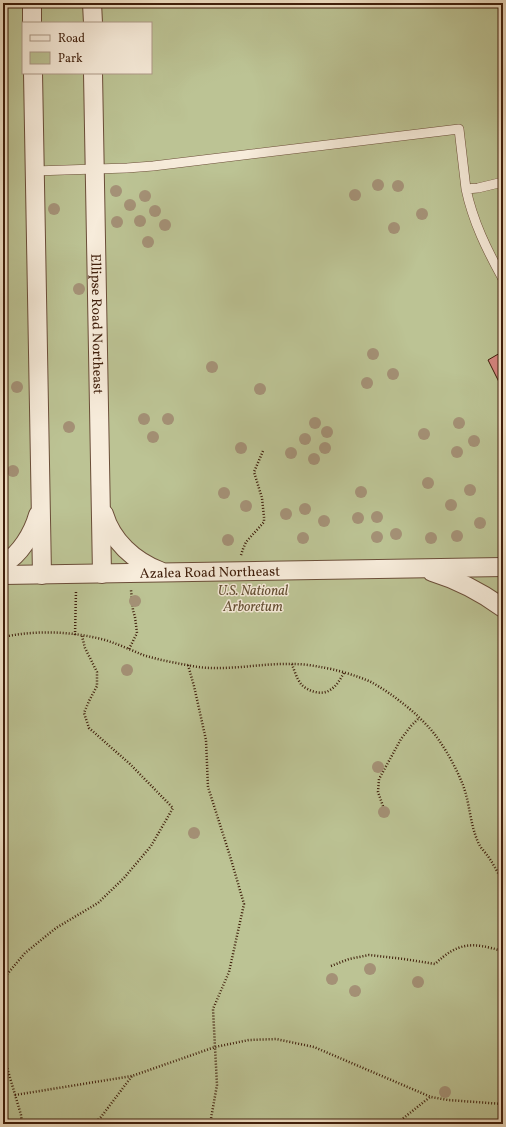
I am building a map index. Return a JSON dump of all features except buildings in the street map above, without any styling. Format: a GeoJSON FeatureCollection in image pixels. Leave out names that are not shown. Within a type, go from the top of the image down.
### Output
{"type":"FeatureCollection","features":[{"type":"Feature","properties":{"kind":"street"},"geometry":{"type":"LineString","coordinates":[[32,3],[32,22]]}},
{"type":"Feature","properties":{"kind":"street"},"geometry":{"type":"LineString","coordinates":[[92,3],[93,22]]}},
{"type":"Feature","properties":{"kind":"street"},"geometry":{"type":"LineString","coordinates":[[33,74],[42,575]]}},
{"type":"Feature","properties":{"kind":"street","name":"Ellipse Road Northeast"},"geometry":{"type":"LineString","coordinates":[[94,74],[102,574]]}},
{"type":"Feature","properties":{"kind":"street"},"geometry":{"type":"LineString","coordinates":[[3,564],[18,551],[28,537],[36,520],[40,502]]}},
{"type":"Feature","properties":{"kind":"street"},"geometry":{"type":"LineString","coordinates":[[101,504],[106,521],[114,537],[125,550],[137,560],[164,573]]}},
{"type":"Feature","properties":{"kind":"street","name":"Azalea Road Northeast"},"geometry":{"type":"LineString","coordinates":[[3,576],[503,567]]}},
{"type":"Feature","properties":{"kind":"street","name":"Azalea Road Northeast"},"geometry":{"type":"LineString","coordinates":[[418,568],[448,577],[473,588],[503,608]]}},
{"type":"Feature","properties":{"kind":"lane"},"geometry":{"type":"LineString","coordinates":[[34,171],[153,166],[459,129],[466,189],[472,214],[488,252],[503,279]]}},
{"type":"Feature","properties":{"kind":"lane"},"geometry":{"type":"LineString","coordinates":[[466,189],[478,188],[503,182]]}},
{"type":"Feature","properties":{"kind":"path"},"geometry":{"type":"LineString","coordinates":[[242,572],[241,553],[246,542],[264,522],[262,498],[254,472],[263,451]]}},
{"type":"Feature","properties":{"kind":"path"},"geometry":{"type":"LineString","coordinates":[[75,635],[76,574]]}},
{"type":"Feature","properties":{"kind":"path"},"geometry":{"type":"LineString","coordinates":[[129,649],[137,633],[131,599],[130,574]]}},
{"type":"Feature","properties":{"kind":"path"},"geometry":{"type":"LineString","coordinates":[[3,637],[23,633],[57,632],[106,641],[149,656],[200,667],[226,668],[292,664],[321,667],[370,682],[399,701],[420,718],[435,735],[451,759],[469,802],[472,824],[479,843],[503,882]]}},
{"type":"Feature","properties":{"kind":"path"},"geometry":{"type":"LineString","coordinates":[[3,979],[25,953],[56,928],[98,903],[124,878],[151,846],[173,808],[130,764],[89,728],[84,714],[96,686],[97,672],[85,648],[82,636]]}},
{"type":"Feature","properties":{"kind":"path"},"geometry":{"type":"LineString","coordinates":[[292,664],[301,684],[315,692],[330,691],[337,684],[344,673]]}},
{"type":"Feature","properties":{"kind":"path"},"geometry":{"type":"LineString","coordinates":[[188,665],[206,740],[208,787],[244,904],[230,972],[214,1009],[217,1085],[210,1124]]}},
{"type":"Feature","properties":{"kind":"path"},"geometry":{"type":"LineString","coordinates":[[384,809],[378,792],[379,779],[401,739],[411,726],[420,718]]}},
{"type":"Feature","properties":{"kind":"path"},"geometry":{"type":"LineString","coordinates":[[331,966],[349,959],[369,955],[435,964],[458,947],[474,945],[502,951]]}},
{"type":"Feature","properties":{"kind":"path"},"geometry":{"type":"LineString","coordinates":[[503,946],[500,974],[503,1006]]}},
{"type":"Feature","properties":{"kind":"path"},"geometry":{"type":"LineString","coordinates":[[15,1095],[132,1076],[215,1047],[249,1040],[276,1039],[314,1047],[431,1097],[448,1100],[503,1104]]}},
{"type":"Feature","properties":{"kind":"path"},"geometry":{"type":"LineString","coordinates":[[3,1054],[21,1115],[22,1124]]}},
{"type":"Feature","properties":{"kind":"path"},"geometry":{"type":"LineString","coordinates":[[94,1124],[132,1076]]}},
{"type":"Feature","properties":{"kind":"path"},"geometry":{"type":"LineString","coordinates":[[396,1124],[431,1097]]}},
{"type":"Feature","properties":{"kind":"green space","name":"U.S. National Arboretum"},"geometry":{"type":"Polygon","coordinates":[[[3,3],[503,3],[503,1124],[3,1124],[3,3]]]}}]}
